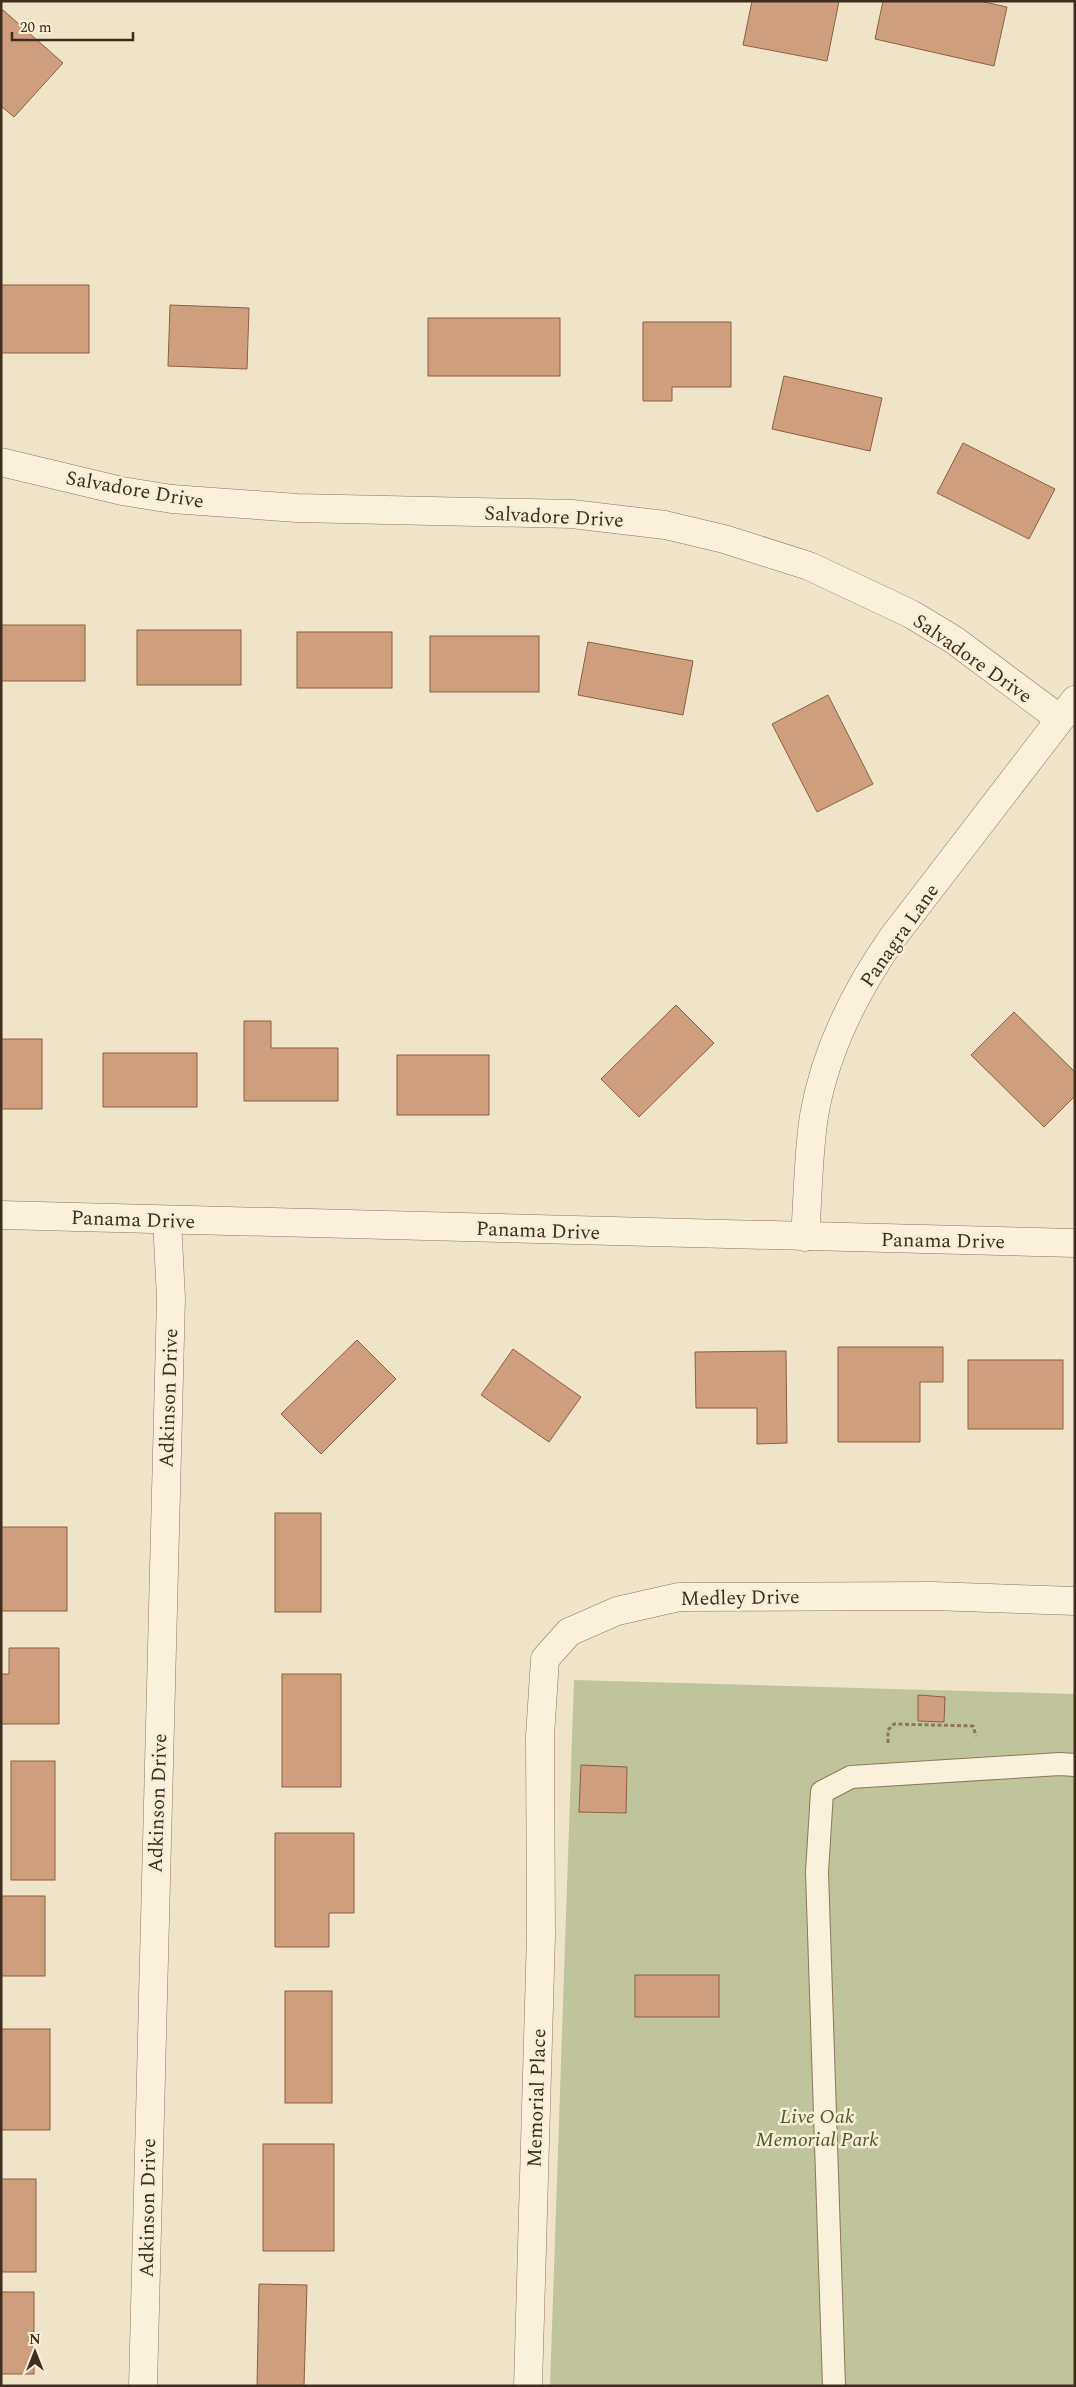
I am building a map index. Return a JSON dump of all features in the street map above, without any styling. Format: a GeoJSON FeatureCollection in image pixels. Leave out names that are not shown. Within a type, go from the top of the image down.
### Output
{"type":"FeatureCollection","features":[{"type":"Feature","properties":{"kind":"street","name":"Salvadore Drive"},"geometry":{"type":"LineString","coordinates":[[1,462],[122,491],[172,499],[297,508],[572,514],[665,525],[716,537],[809,566],[911,614],[1067,710]]}},
{"type":"Feature","properties":{"kind":"street","name":"Panagra Lane"},"geometry":{"type":"LineString","coordinates":[[804,1237],[814,1116],[832,1049],[870,970],[893,937],[1067,710]]}},
{"type":"Feature","properties":{"kind":"street","name":"Panama Drive"},"geometry":{"type":"LineString","coordinates":[[1,1215],[1075,1243]]}},
{"type":"Feature","properties":{"kind":"street","name":"Adkinson Drive"},"geometry":{"type":"LineString","coordinates":[[143,2386],[171,1298],[167,1220]]}},
{"type":"Feature","properties":{"kind":"street","name":"Medley Drive"},"geometry":{"type":"LineString","coordinates":[[540,1811],[540,1736],[545,1659],[570,1632],[616,1611],[679,1597],[932,1596],[1075,1601]]}},
{"type":"Feature","properties":{"kind":"street","name":"Memorial Place"},"geometry":{"type":"LineString","coordinates":[[528,2386],[541,1935],[540,1811]]}},
{"type":"Feature","properties":{"kind":"lane"},"geometry":{"type":"LineString","coordinates":[[834,2386],[817,1872],[822,1792],[851,1777],[1060,1764],[1075,1765]]}},
{"type":"Feature","properties":{"kind":"green space","name":"Live Oak Memorial Park"},"geometry":{"type":"Polygon","coordinates":[[[574,1680],[1075,1694],[1075,2386],[550,2386],[574,1680]]]}},
{"type":"Feature","properties":{"kind":"building"},"geometry":{"type":"Polygon","coordinates":[[[752,1],[839,1],[827,61],[743,45],[752,1]]]}},
{"type":"Feature","properties":{"kind":"building"},"geometry":{"type":"Polygon","coordinates":[[[883,1],[980,1],[1007,7],[994,66],[875,39],[883,1]]]}},
{"type":"Feature","properties":{"kind":"building"},"geometry":{"type":"Polygon","coordinates":[[[3,10],[63,63],[14,117],[1,106],[1,12],[3,10]]]}},
{"type":"Feature","properties":{"kind":"building"},"geometry":{"type":"Polygon","coordinates":[[[1,285],[89,285],[89,353],[1,353],[1,285]]]}},
{"type":"Feature","properties":{"kind":"building"},"geometry":{"type":"Polygon","coordinates":[[[170,305],[249,308],[247,369],[168,366],[170,305]]]}},
{"type":"Feature","properties":{"kind":"building"},"geometry":{"type":"Polygon","coordinates":[[[428,318],[560,318],[560,376],[428,376],[428,318]]]}},
{"type":"Feature","properties":{"kind":"building"},"geometry":{"type":"Polygon","coordinates":[[[643,322],[731,322],[731,387],[672,387],[672,401],[643,401],[643,322]]]}},
{"type":"Feature","properties":{"kind":"building"},"geometry":{"type":"Polygon","coordinates":[[[784,376],[882,398],[870,451],[772,429],[784,376]]]}},
{"type":"Feature","properties":{"kind":"building"},"geometry":{"type":"Polygon","coordinates":[[[963,443],[1055,489],[1029,539],[937,493],[963,443]]]}},
{"type":"Feature","properties":{"kind":"building"},"geometry":{"type":"Polygon","coordinates":[[[1,625],[85,625],[85,681],[1,681],[1,625]]]}},
{"type":"Feature","properties":{"kind":"building"},"geometry":{"type":"Polygon","coordinates":[[[137,630],[241,630],[241,685],[137,685],[137,630]]]}},
{"type":"Feature","properties":{"kind":"building"},"geometry":{"type":"Polygon","coordinates":[[[297,632],[392,632],[392,688],[297,688],[297,632]]]}},
{"type":"Feature","properties":{"kind":"building"},"geometry":{"type":"Polygon","coordinates":[[[430,636],[539,636],[539,692],[430,692],[430,636]]]}},
{"type":"Feature","properties":{"kind":"building"},"geometry":{"type":"Polygon","coordinates":[[[588,642],[693,661],[683,715],[578,695],[588,642]]]}},
{"type":"Feature","properties":{"kind":"building"},"geometry":{"type":"Polygon","coordinates":[[[828,695],[873,784],[817,812],[772,724],[828,695]]]}},
{"type":"Feature","properties":{"kind":"building"},"geometry":{"type":"Polygon","coordinates":[[[676,1005],[714,1043],[639,1117],[601,1079],[676,1005]]]}},
{"type":"Feature","properties":{"kind":"building"},"geometry":{"type":"Polygon","coordinates":[[[1014,1012],[1075,1072],[1075,1096],[1044,1127],[971,1055],[1014,1012]]]}},
{"type":"Feature","properties":{"kind":"building"},"geometry":{"type":"Polygon","coordinates":[[[244,1021],[271,1021],[271,1048],[338,1048],[338,1101],[244,1101],[244,1021]]]}},
{"type":"Feature","properties":{"kind":"building"},"geometry":{"type":"Polygon","coordinates":[[[1,1039],[42,1039],[42,1109],[1,1109],[1,1039]]]}},
{"type":"Feature","properties":{"kind":"building"},"geometry":{"type":"Polygon","coordinates":[[[103,1053],[197,1053],[197,1107],[103,1107],[103,1053]]]}},
{"type":"Feature","properties":{"kind":"building"},"geometry":{"type":"Polygon","coordinates":[[[397,1055],[489,1055],[489,1115],[397,1115],[397,1055]]]}},
{"type":"Feature","properties":{"kind":"building"},"geometry":{"type":"Polygon","coordinates":[[[357,1340],[396,1379],[321,1454],[281,1414],[357,1340]]]}},
{"type":"Feature","properties":{"kind":"building"},"geometry":{"type":"Polygon","coordinates":[[[838,1347],[943,1347],[943,1382],[920,1382],[920,1442],[838,1442],[838,1347]]]}},
{"type":"Feature","properties":{"kind":"building"},"geometry":{"type":"Polygon","coordinates":[[[513,1349],[581,1397],[549,1442],[481,1395],[513,1349]]]}},
{"type":"Feature","properties":{"kind":"building"},"geometry":{"type":"Polygon","coordinates":[[[786,1351],[787,1443],[757,1444],[757,1408],[696,1408],[695,1352],[786,1351]]]}},
{"type":"Feature","properties":{"kind":"building"},"geometry":{"type":"Polygon","coordinates":[[[968,1360],[1063,1360],[1063,1429],[968,1429],[968,1360]]]}},
{"type":"Feature","properties":{"kind":"building"},"geometry":{"type":"Polygon","coordinates":[[[275,1513],[321,1513],[321,1612],[275,1612],[275,1513]]]}},
{"type":"Feature","properties":{"kind":"building"},"geometry":{"type":"Polygon","coordinates":[[[1,1527],[67,1527],[67,1611],[1,1611],[1,1527]]]}},
{"type":"Feature","properties":{"kind":"building"},"geometry":{"type":"Polygon","coordinates":[[[9,1648],[59,1648],[59,1724],[1,1724],[1,1674],[9,1674],[9,1648]]]}},
{"type":"Feature","properties":{"kind":"building"},"geometry":{"type":"Polygon","coordinates":[[[282,1674],[341,1674],[341,1787],[282,1787],[282,1674]]]}},
{"type":"Feature","properties":{"kind":"building"},"geometry":{"type":"Polygon","coordinates":[[[918,1695],[945,1697],[944,1722],[918,1721],[918,1695]]]}},
{"type":"Feature","properties":{"kind":"building"},"geometry":{"type":"Polygon","coordinates":[[[11,1761],[55,1761],[55,1880],[11,1880],[11,1761]]]}},
{"type":"Feature","properties":{"kind":"building"},"geometry":{"type":"Polygon","coordinates":[[[581,1765],[627,1767],[626,1813],[579,1812],[581,1765]]]}},
{"type":"Feature","properties":{"kind":"building"},"geometry":{"type":"Polygon","coordinates":[[[275,1833],[354,1833],[354,1913],[329,1913],[329,1947],[275,1947],[275,1833]]]}},
{"type":"Feature","properties":{"kind":"building"},"geometry":{"type":"Polygon","coordinates":[[[1,1896],[45,1896],[45,1976],[1,1976],[1,1896]]]}},
{"type":"Feature","properties":{"kind":"building"},"geometry":{"type":"Polygon","coordinates":[[[635,1975],[719,1975],[719,2017],[635,2017],[635,1975]]]}},
{"type":"Feature","properties":{"kind":"building"},"geometry":{"type":"Polygon","coordinates":[[[285,1991],[332,1991],[332,2103],[285,2103],[285,1991]]]}},
{"type":"Feature","properties":{"kind":"building"},"geometry":{"type":"Polygon","coordinates":[[[1,2029],[50,2029],[50,2130],[1,2130],[1,2029]]]}},
{"type":"Feature","properties":{"kind":"building"},"geometry":{"type":"Polygon","coordinates":[[[263,2144],[334,2144],[334,2251],[263,2251],[263,2144]]]}},
{"type":"Feature","properties":{"kind":"building"},"geometry":{"type":"Polygon","coordinates":[[[1,2179],[36,2179],[36,2272],[1,2272],[1,2179]]]}},
{"type":"Feature","properties":{"kind":"building"},"geometry":{"type":"Polygon","coordinates":[[[259,2284],[307,2285],[304,2386],[257,2386],[259,2284]]]}},
{"type":"Feature","properties":{"kind":"building"},"geometry":{"type":"Polygon","coordinates":[[[1,2292],[34,2292],[34,2374],[1,2374],[1,2292]]]}}]}
